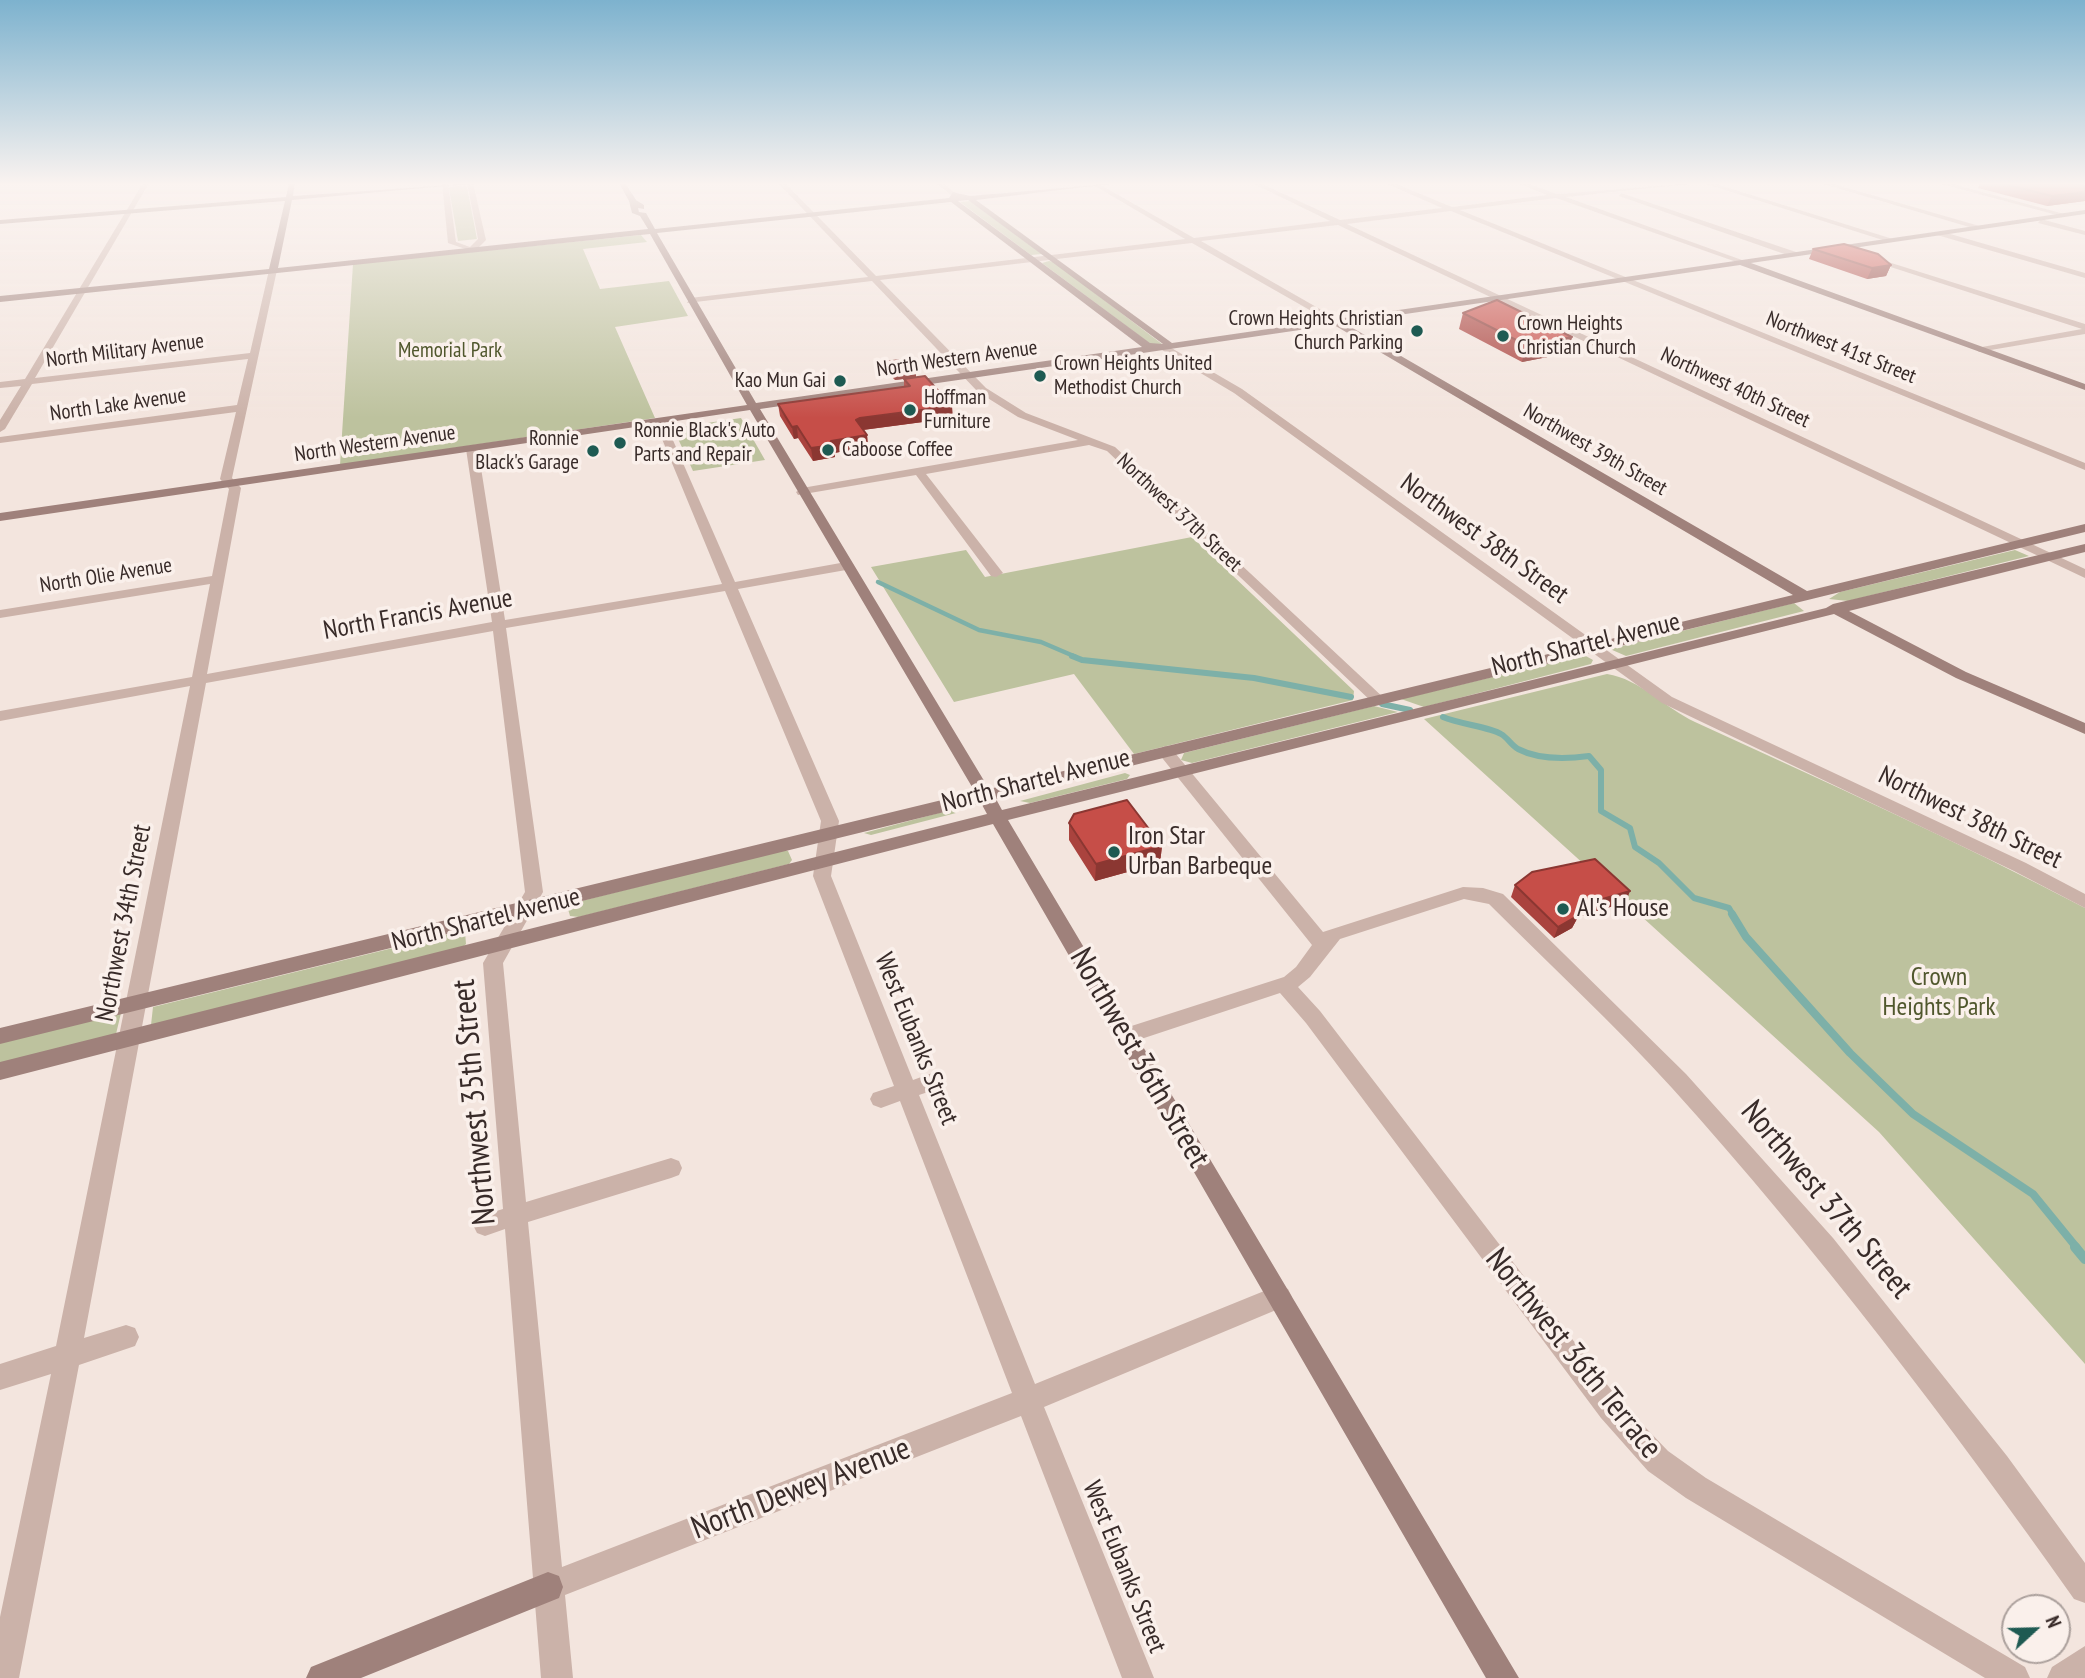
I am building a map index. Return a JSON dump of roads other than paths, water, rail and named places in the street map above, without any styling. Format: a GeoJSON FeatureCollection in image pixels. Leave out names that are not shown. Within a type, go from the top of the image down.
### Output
{"type":"FeatureCollection","features":[{"type":"Feature","properties":{"kind":"street"},"geometry":{"type":"LineString","coordinates":[[0,429],[101,261]]}},
{"type":"Feature","properties":{"kind":"street","name":"Northwest 34th Street"},"geometry":{"type":"LineString","coordinates":[[3,1678],[138,1003],[235,488],[234,483],[226,479],[275,261]]}},
{"type":"Feature","properties":{"kind":"street"},"geometry":{"type":"LineString","coordinates":[[274,267],[322,261]]}},
{"type":"Feature","properties":{"kind":"street"},"geometry":{"type":"LineString","coordinates":[[0,292],[331,261]]}},
{"type":"Feature","properties":{"kind":"street"},"geometry":{"type":"LineString","coordinates":[[668,261],[754,408]]}},
{"type":"Feature","properties":{"kind":"street","name":"Northwest 37th Street"},"geometry":{"type":"LineString","coordinates":[[856,261],[968,377],[1010,408],[1093,440],[1118,456],[1380,696]]}},
{"type":"Feature","properties":{"kind":"street"},"geometry":{"type":"LineString","coordinates":[[690,301],[1022,261]]}},
{"type":"Feature","properties":{"kind":"street","name":"Northwest 38th Street"},"geometry":{"type":"LineString","coordinates":[[1035,261],[1147,346],[1165,348],[1238,391],[1592,648],[1667,699],[2020,867],[2085,902]]}},
{"type":"Feature","properties":{"kind":"street","name":"Northwest 38th Street"},"geometry":{"type":"LineString","coordinates":[[1056,261],[1168,343],[1165,348]]}},
{"type":"Feature","properties":{"kind":"street","name":"Northwest 39th Street"},"geometry":{"type":"LineString","coordinates":[[1230,261],[1805,596],[1836,609],[1961,675],[2085,729]]}},
{"type":"Feature","properties":{"kind":"street","name":"Northwest 40th Street"},"geometry":{"type":"LineString","coordinates":[[1422,261],[2085,574]]}},
{"type":"Feature","properties":{"kind":"street","name":"Northwest 41st Street"},"geometry":{"type":"LineString","coordinates":[[1582,261],[2085,467]]}},
{"type":"Feature","properties":{"kind":"street","name":"North Western Avenue"},"geometry":{"type":"LineString","coordinates":[[0,517],[1745,261]]}},
{"type":"Feature","properties":{"kind":"street"},"geometry":{"type":"LineString","coordinates":[[1881,261],[2085,329]]}},
{"type":"Feature","properties":{"kind":"street"},"geometry":{"type":"LineString","coordinates":[[2035,261],[2085,276]]}},
{"type":"Feature","properties":{"kind":"street"},"geometry":{"type":"LineString","coordinates":[[1740,262],[2085,387]]}},
{"type":"Feature","properties":{"kind":"street"},"geometry":{"type":"LineString","coordinates":[[0,299],[87,286]]}},
{"type":"Feature","properties":{"kind":"street"},"geometry":{"type":"LineString","coordinates":[[1982,350],[2085,329]]}},
{"type":"Feature","properties":{"kind":"street","name":"North Military Avenue"},"geometry":{"type":"LineString","coordinates":[[0,385],[254,355]]}},
{"type":"Feature","properties":{"kind":"street","name":"North Lake Avenue"},"geometry":{"type":"LineString","coordinates":[[0,440],[242,408]]}},
{"type":"Feature","properties":{"kind":"street","name":"Northwest 36th Street"},"geometry":{"type":"LineString","coordinates":[[754,408],[1503,1678]]}},
{"type":"Feature","properties":{"kind":"street","name":"West Eubanks Street"},"geometry":{"type":"LineString","coordinates":[[660,422],[830,821],[822,876],[1138,1678]]}},
{"type":"Feature","properties":{"kind":"street"},"geometry":{"type":"LineString","coordinates":[[802,492],[1093,440]]}},
{"type":"Feature","properties":{"kind":"street","name":"Northwest 35th Street"},"geometry":{"type":"LineString","coordinates":[[472,449],[499,625],[534,892],[493,963],[557,1678]]}},
{"type":"Feature","properties":{"kind":"street"},"geometry":{"type":"LineString","coordinates":[[919,472],[996,573]]}},
{"type":"Feature","properties":{"kind":"street","name":"North Shartel Avenue"},"geometry":{"type":"LineString","coordinates":[[0,1036],[1349,707],[1380,696],[1592,648],[2085,528]]}},
{"type":"Feature","properties":{"kind":"street","name":"North Shartel Avenue"},"geometry":{"type":"LineString","coordinates":[[0,1071],[997,818],[2085,548]]}},
{"type":"Feature","properties":{"kind":"street","name":"North Francis Avenue"},"geometry":{"type":"LineString","coordinates":[[0,716],[846,565]]}},
{"type":"Feature","properties":{"kind":"street","name":"North Olie Avenue"},"geometry":{"type":"LineString","coordinates":[[0,614],[218,579]]}},
{"type":"Feature","properties":{"kind":"street"},"geometry":{"type":"LineString","coordinates":[[1126,1036],[1301,977],[1321,943],[1165,751]]}},
{"type":"Feature","properties":{"kind":"street","name":"Northwest 37th Street"},"geometry":{"type":"LineString","coordinates":[[1321,943],[1334,934],[1453,895],[1477,893],[1490,896],[1507,907],[1678,1080],[1773,1187],[1888,1323],[1997,1466],[2085,1588]]}},
{"type":"Feature","properties":{"kind":"street","name":"Northwest 36th Terrace"},"geometry":{"type":"LineString","coordinates":[[1284,984],[1313,1017],[1610,1409],[1643,1447],[1696,1488],[2014,1678]]}},
{"type":"Feature","properties":{"kind":"street"},"geometry":{"type":"LineString","coordinates":[[881,1099],[936,1081]]}},
{"type":"Feature","properties":{"kind":"street"},"geometry":{"type":"LineString","coordinates":[[485,1225],[671,1168]]}},
{"type":"Feature","properties":{"kind":"street","name":"North Dewey Avenue"},"geometry":{"type":"LineString","coordinates":[[322,1678],[1028,1400],[1279,1297]]}},
{"type":"Feature","properties":{"kind":"street"},"geometry":{"type":"LineString","coordinates":[[0,1377],[126,1337]]}},
{"type":"Feature","properties":{"kind":"street"},"geometry":{"type":"LineString","coordinates":[[2063,1678],[2085,1662]]}},
{"type":"Feature","properties":{"kind":"waterway"},"geometry":{"type":"LineString","coordinates":[[878,582],[979,630],[1041,642],[1076,657]]}},
{"type":"Feature","properties":{"kind":"waterway"},"geometry":{"type":"LineString","coordinates":[[1072,656],[1082,660],[1254,678],[1351,697]]}},
{"type":"Feature","properties":{"kind":"waterway"},"geometry":{"type":"LineString","coordinates":[[1382,704],[1410,710]]}},
{"type":"Feature","properties":{"kind":"waterway"},"geometry":{"type":"LineString","coordinates":[[1443,717],[1496,732],[1526,753],[1562,758],[1589,756],[1601,770],[1601,811],[1630,828],[1635,847],[1659,863],[1694,898],[1729,908],[1733,915]]}},
{"type":"Feature","properties":{"kind":"waterway"},"geometry":{"type":"LineString","coordinates":[[1732,914],[1746,937],[1850,1053],[1913,1114],[2033,1194],[2077,1248]]}},
{"type":"Feature","properties":{"kind":"waterway"},"geometry":{"type":"LineString","coordinates":[[2075,1247],[2085,1259]]}},
{"type":"Feature","properties":{"kind":"place","name":"Crown Heights Christian Church Parking"},"geometry":{"type":"Point","coordinates":[1417,331]}},
{"type":"Feature","properties":{"kind":"place","name":"Crown Heights Christian Church"},"geometry":{"type":"Point","coordinates":[1503,336]}},
{"type":"Feature","properties":{"kind":"place","name":"Crown Heights United Methodist Church"},"geometry":{"type":"Point","coordinates":[1040,376]}},
{"type":"Feature","properties":{"kind":"place","name":"Kao Mun Gai"},"geometry":{"type":"Point","coordinates":[840,381]}},
{"type":"Feature","properties":{"kind":"place","name":"Hoffman Furniture"},"geometry":{"type":"Point","coordinates":[910,410]}},
{"type":"Feature","properties":{"kind":"place","name":"Ronnie Black's Auto Parts and Repair"},"geometry":{"type":"Point","coordinates":[620,443]}},
{"type":"Feature","properties":{"kind":"place","name":"Caboose Coffee"},"geometry":{"type":"Point","coordinates":[828,450]}},
{"type":"Feature","properties":{"kind":"place","name":"Ronnie Black's Garage"},"geometry":{"type":"Point","coordinates":[593,451]}},
{"type":"Feature","properties":{"kind":"place","name":"Iron Star Urban Barbeque"},"geometry":{"type":"Point","coordinates":[1114,852]}},
{"type":"Feature","properties":{"kind":"place","name":"Al's House"},"geometry":{"type":"Point","coordinates":[1563,909]}},
{"type":"Feature","properties":{"kind":"park label","name":"Memorial Park"},"geometry":{"type":"Point","coordinates":[450,351]}},
{"type":"Feature","properties":{"kind":"park label","name":"Crown Heights Park"},"geometry":{"type":"Point","coordinates":[1939,993]}}]}
